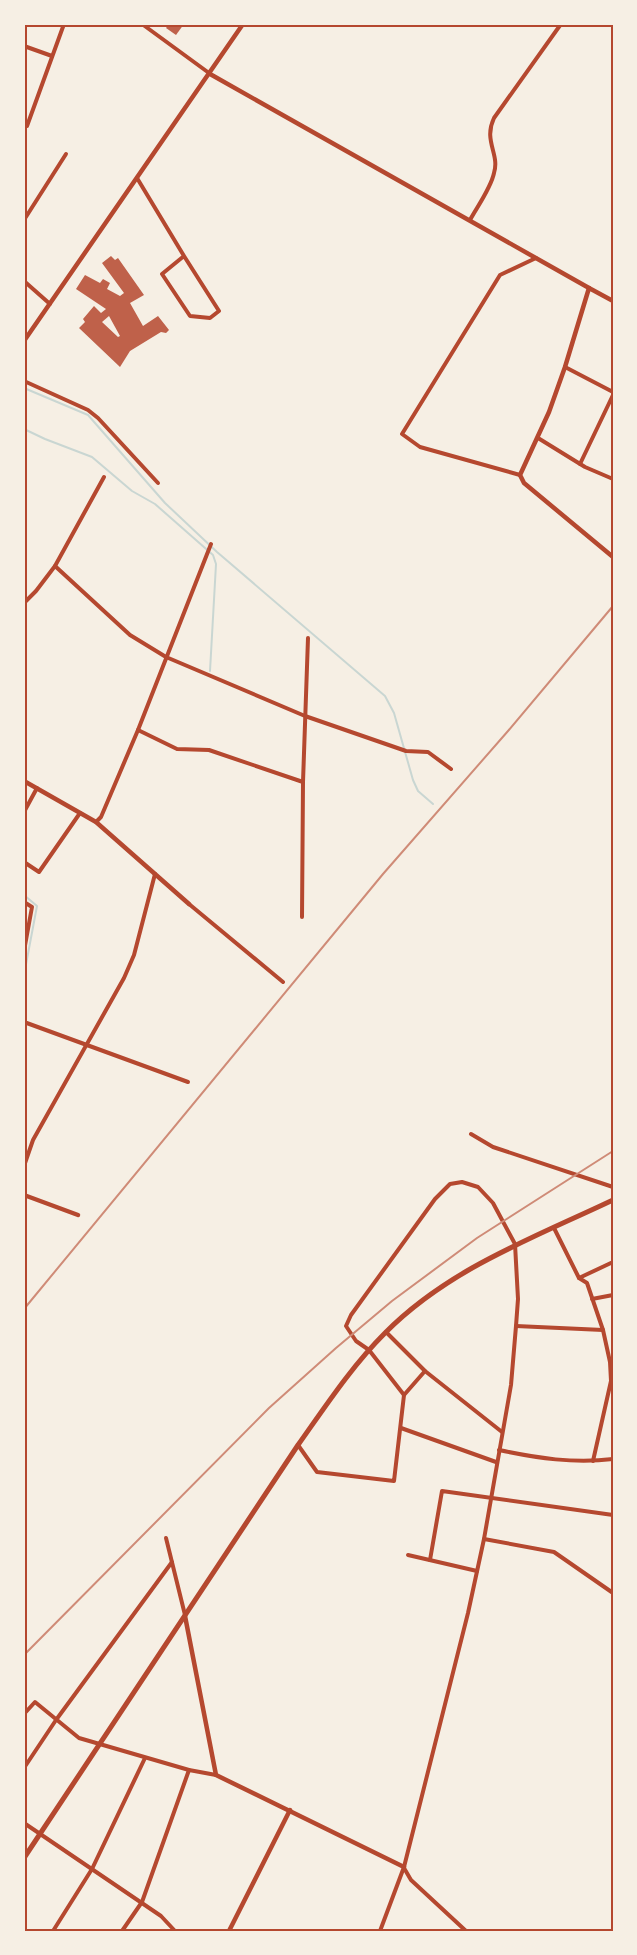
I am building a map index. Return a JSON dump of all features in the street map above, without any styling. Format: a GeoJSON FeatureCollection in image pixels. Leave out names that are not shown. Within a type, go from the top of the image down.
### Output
{"type":"FeatureCollection","features":[{"type":"Feature","properties":{"kind":"main road"},"geometry":{"type":"LineString","coordinates":[[24,1858],[298,1445],[345,1379],[369,1350],[422,1301],[482,1261],[613,1200]]}},
{"type":"Feature","properties":{"kind":"street"},"geometry":{"type":"LineString","coordinates":[[27,126],[64,24]]}},
{"type":"Feature","properties":{"kind":"street"},"geometry":{"type":"LineString","coordinates":[[142,24],[210,74],[613,301]]}},
{"type":"Feature","properties":{"kind":"street"},"geometry":{"type":"LineString","coordinates":[[24,341],[243,24]]}},
{"type":"Feature","properties":{"kind":"street"},"geometry":{"type":"LineString","coordinates":[[470,220],[495,173],[489,129],[494,118],[561,24]]}},
{"type":"Feature","properties":{"kind":"street"},"geometry":{"type":"LineString","coordinates":[[24,46],[52,56]]}},
{"type":"Feature","properties":{"kind":"street"},"geometry":{"type":"LineString","coordinates":[[24,220],[66,154]]}},
{"type":"Feature","properties":{"kind":"street"},"geometry":{"type":"LineString","coordinates":[[138,178],[219,311],[210,318],[190,315],[162,274],[184,256]]}},
{"type":"Feature","properties":{"kind":"street"},"geometry":{"type":"LineString","coordinates":[[536,258],[500,275],[402,434],[420,447],[520,475],[524,483],[613,557]]}},
{"type":"Feature","properties":{"kind":"street"},"geometry":{"type":"LineString","coordinates":[[24,281],[50,304]]}},
{"type":"Feature","properties":{"kind":"street"},"geometry":{"type":"LineString","coordinates":[[520,475],[538,438],[565,367],[589,288]]}},
{"type":"Feature","properties":{"kind":"street"},"geometry":{"type":"LineString","coordinates":[[565,367],[613,394],[580,464]]}},
{"type":"Feature","properties":{"kind":"street"},"geometry":{"type":"LineString","coordinates":[[24,381],[88,410],[158,483]]}},
{"type":"Feature","properties":{"kind":"street"},"geometry":{"type":"LineString","coordinates":[[538,438],[580,464],[613,479]]}},
{"type":"Feature","properties":{"kind":"street"},"geometry":{"type":"LineString","coordinates":[[24,603],[55,566],[104,477]]}},
{"type":"Feature","properties":{"kind":"street"},"geometry":{"type":"LineString","coordinates":[[96,822],[101,817],[138,730],[211,544]]}},
{"type":"Feature","properties":{"kind":"street"},"geometry":{"type":"LineString","coordinates":[[55,566],[130,635],[166,657],[305,716],[406,751],[428,752],[451,769]]}},
{"type":"Feature","properties":{"kind":"street"},"geometry":{"type":"LineString","coordinates":[[302,917],[303,782],[308,638]]}},
{"type":"Feature","properties":{"kind":"street"},"geometry":{"type":"LineString","coordinates":[[138,730],[177,749],[209,750],[303,782]]}},
{"type":"Feature","properties":{"kind":"street"},"geometry":{"type":"LineString","coordinates":[[24,781],[96,822],[189,904],[283,982]]}},
{"type":"Feature","properties":{"kind":"street"},"geometry":{"type":"LineString","coordinates":[[24,812],[37,788]]}},
{"type":"Feature","properties":{"kind":"street"},"geometry":{"type":"LineString","coordinates":[[24,862],[39,872],[80,813]]}},
{"type":"Feature","properties":{"kind":"street"},"geometry":{"type":"LineString","coordinates":[[24,1166],[33,1140],[124,978],[134,955],[155,874]]}},
{"type":"Feature","properties":{"kind":"street"},"geometry":{"type":"LineString","coordinates":[[24,902],[32,907],[24,951]]}},
{"type":"Feature","properties":{"kind":"street"},"geometry":{"type":"LineString","coordinates":[[24,1022],[188,1082]]}},
{"type":"Feature","properties":{"kind":"street"},"geometry":{"type":"LineString","coordinates":[[471,1134],[493,1147],[613,1187]]}},
{"type":"Feature","properties":{"kind":"street"},"geometry":{"type":"LineString","coordinates":[[380,1931],[404,1867],[477,1571],[511,1385],[518,1299],[515,1244],[493,1203],[478,1187],[462,1182],[450,1184],[435,1199],[351,1315],[346,1326],[356,1341],[369,1350],[404,1395]]}},
{"type":"Feature","properties":{"kind":"street"},"geometry":{"type":"LineString","coordinates":[[24,1195],[78,1215]]}},
{"type":"Feature","properties":{"kind":"street"},"geometry":{"type":"LineString","coordinates":[[554,1228],[579,1278],[587,1283],[603,1330],[610,1362],[612,1381],[593,1461]]}},
{"type":"Feature","properties":{"kind":"street"},"geometry":{"type":"LineString","coordinates":[[579,1278],[613,1262]]}},
{"type":"Feature","properties":{"kind":"street"},"geometry":{"type":"LineString","coordinates":[[592,1299],[613,1295]]}},
{"type":"Feature","properties":{"kind":"street"},"geometry":{"type":"LineString","coordinates":[[516,1326],[603,1330]]}},
{"type":"Feature","properties":{"kind":"street"},"geometry":{"type":"LineString","coordinates":[[386,1332],[425,1371],[502,1432]]}},
{"type":"Feature","properties":{"kind":"street"},"geometry":{"type":"LineString","coordinates":[[298,1445],[317,1472],[394,1481],[404,1395],[425,1371]]}},
{"type":"Feature","properties":{"kind":"street"},"geometry":{"type":"LineString","coordinates":[[401,1428],[496,1462]]}},
{"type":"Feature","properties":{"kind":"street"},"geometry":{"type":"LineString","coordinates":[[499,1450],[543,1459],[593,1461],[613,1459]]}},
{"type":"Feature","properties":{"kind":"street"},"geometry":{"type":"LineString","coordinates":[[430,1560],[442,1491],[613,1515]]}},
{"type":"Feature","properties":{"kind":"street"},"geometry":{"type":"LineString","coordinates":[[166,1538],[185,1616],[216,1775]]}},
{"type":"Feature","properties":{"kind":"street"},"geometry":{"type":"LineString","coordinates":[[484,1539],[554,1552],[613,1593]]}},
{"type":"Feature","properties":{"kind":"street"},"geometry":{"type":"LineString","coordinates":[[408,1555],[477,1571]]}},
{"type":"Feature","properties":{"kind":"street"},"geometry":{"type":"LineString","coordinates":[[24,1768],[56,1720],[172,1562]]}},
{"type":"Feature","properties":{"kind":"street"},"geometry":{"type":"LineString","coordinates":[[24,1714],[35,1702],[79,1738],[189,1770],[216,1775],[290,1810],[404,1867],[411,1880],[466,1931]]}},
{"type":"Feature","properties":{"kind":"street"},"geometry":{"type":"LineString","coordinates":[[53,1931],[92,1869],[145,1758]]}},
{"type":"Feature","properties":{"kind":"street"},"geometry":{"type":"LineString","coordinates":[[122,1931],[142,1902],[189,1770]]}},
{"type":"Feature","properties":{"kind":"street"},"geometry":{"type":"LineString","coordinates":[[229,1931],[290,1810]]}},
{"type":"Feature","properties":{"kind":"street"},"geometry":{"type":"LineString","coordinates":[[24,1823],[142,1902],[161,1916],[175,1931]]}},
{"type":"Feature","properties":{"kind":"building"},"geometry":{"type":"Polygon","coordinates":[[[169,24],[184,24],[176,35],[166,28],[169,24]]]}},
{"type":"Feature","properties":{"kind":"building"},"geometry":{"type":"Polygon","coordinates":[[[111,256],[115,260],[118,258],[144,295],[130,303],[143,326],[158,316],[169,330],[166,333],[161,332],[130,351],[120,367],[79,328],[94,306],[101,313],[106,309],[76,289],[85,275],[100,283],[103,279],[110,283],[107,289],[120,296],[124,293],[102,263],[111,256]],[[109,316],[102,322],[118,337],[120,336],[109,316]]]}},
{"type":"Feature","properties":{"kind":"waterway"},"geometry":{"type":"LineString","coordinates":[[24,388],[88,415],[165,503],[217,552],[385,696],[394,713],[413,780],[418,791],[433,804]]}},
{"type":"Feature","properties":{"kind":"waterway"},"geometry":{"type":"LineString","coordinates":[[24,429],[92,457],[132,491],[155,504],[213,555],[216,564],[210,671]]}},
{"type":"Feature","properties":{"kind":"waterway"},"geometry":{"type":"LineString","coordinates":[[24,895],[37,906],[24,975]]}},
{"type":"Feature","properties":{"kind":"railway"},"geometry":{"type":"LineString","coordinates":[[24,1309],[383,874],[613,606]]}},
{"type":"Feature","properties":{"kind":"railway"},"geometry":{"type":"LineString","coordinates":[[24,1655],[269,1408],[336,1348],[392,1301],[477,1238],[613,1151]]}}]}
